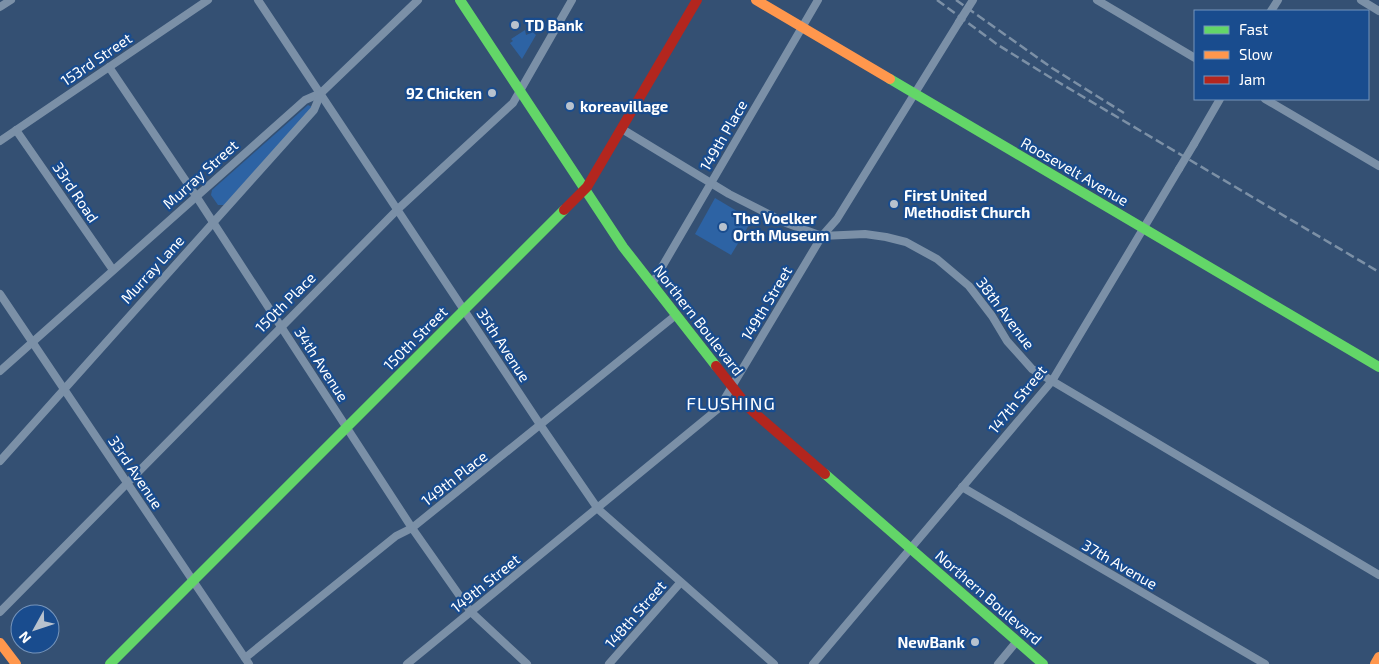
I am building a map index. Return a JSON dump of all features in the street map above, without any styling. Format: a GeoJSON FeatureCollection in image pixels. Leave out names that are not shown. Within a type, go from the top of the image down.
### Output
{"type":"FeatureCollection","features":[{"type":"Feature","properties":{"kind":"street"},"geometry":{"type":"LineString","coordinates":[[0,7],[11,0]]}},
{"type":"Feature","properties":{"kind":"street","name":"153rd Street"},"geometry":{"type":"LineString","coordinates":[[0,141],[208,0]]}},
{"type":"Feature","properties":{"kind":"street","name":"35th Avenue"},"geometry":{"type":"LineString","coordinates":[[258,0],[541,426],[598,508],[680,583],[774,664]]}},
{"type":"Feature","properties":{"kind":"street","name":"Murray Street"},"geometry":{"type":"LineString","coordinates":[[0,371],[305,100],[321,93],[418,0]]}},
{"type":"Feature","properties":{"kind":"street","name":"Northern Boulevard"},"geometry":{"type":"LineString","coordinates":[[460,0],[623,247],[749,408],[1043,664]]}},
{"type":"Feature","properties":{"kind":"street","name":"150th Place"},"geometry":{"type":"LineString","coordinates":[[0,612],[280,326],[398,209],[513,103],[572,0]]}},
{"type":"Feature","properties":{"kind":"street","name":"150th Street"},"geometry":{"type":"LineString","coordinates":[[110,664],[584,189],[622,129],[697,0]]}},
{"type":"Feature","properties":{"kind":"street","name":"Roosevelt Avenue"},"geometry":{"type":"LineString","coordinates":[[756,0],[1379,367]]}},
{"type":"Feature","properties":{"kind":"street","name":"149th Place"},"geometry":{"type":"LineString","coordinates":[[652,284],[818,0]]}},
{"type":"Feature","properties":{"kind":"street","name":"149th Street"},"geometry":{"type":"LineString","coordinates":[[407,664],[719,408],[822,236],[837,219],[973,0]]}},
{"type":"Feature","properties":{"kind":"street"},"geometry":{"type":"LineString","coordinates":[[1097,0],[1194,57]]}},
{"type":"Feature","properties":{"kind":"street"},"geometry":{"type":"LineString","coordinates":[[1361,0],[1379,11]]}},
{"type":"Feature","properties":{"kind":"street","name":"34th Avenue"},"geometry":{"type":"LineString","coordinates":[[109,67],[196,196],[412,528],[471,612],[527,664]]}},
{"type":"Feature","properties":{"kind":"street","name":"Murray Lane"},"geometry":{"type":"LineString","coordinates":[[0,461],[314,110],[321,93]]}},
{"type":"Feature","properties":{"kind":"street","name":"147th Street"},"geometry":{"type":"LineString","coordinates":[[814,664],[1052,381],[1219,100]]}},
{"type":"Feature","properties":{"kind":"street"},"geometry":{"type":"LineString","coordinates":[[1267,100],[1379,166]]}},
{"type":"Feature","properties":{"kind":"street","name":"38th Avenue"},"geometry":{"type":"LineString","coordinates":[[622,129],[756,209],[822,236],[865,234],[886,237],[906,242],[937,259],[970,286],[1007,340],[1032,369],[1379,575]]}},
{"type":"Feature","properties":{"kind":"street","name":"33rd Road"},"geometry":{"type":"LineString","coordinates":[[16,130],[113,270]]}},
{"type":"Feature","properties":{"kind":"street","name":"33rd Avenue"},"geometry":{"type":"LineString","coordinates":[[0,294],[247,661]]}},
{"type":"Feature","properties":{"kind":"street","name":"149th Place"},"geometry":{"type":"LineString","coordinates":[[247,661],[396,536],[412,528],[541,426],[676,315]]}},
{"type":"Feature","properties":{"kind":"street","name":"37th Avenue"},"geometry":{"type":"LineString","coordinates":[[962,487],[1265,664]]}},
{"type":"Feature","properties":{"kind":"street","name":"148th Street"},"geometry":{"type":"LineString","coordinates":[[609,664],[680,583]]}},
{"type":"Feature","properties":{"kind":"street"},"geometry":{"type":"LineString","coordinates":[[998,664],[1017,641]]}},
{"type":"Feature","properties":{"kind":"street"},"geometry":{"type":"LineString","coordinates":[[0,643],[16,664]]}},
{"type":"Feature","properties":{"kind":"street"},"geometry":{"type":"LineString","coordinates":[[1375,664],[1379,658]]}},
{"type":"Feature","properties":{"kind":"shaded area"},"geometry":{"type":"Polygon","coordinates":[[[525,30],[526,35],[533,32],[536,35],[522,59],[510,43],[513,41],[511,39],[525,30]]]}},
{"type":"Feature","properties":{"kind":"shaded area"},"geometry":{"type":"Polygon","coordinates":[[[308,105],[312,107],[310,110],[224,205],[218,205],[211,195],[212,190],[308,105]]]}},
{"type":"Feature","properties":{"kind":"shaded area","name":"The Voelker Orth Museum"},"geometry":{"type":"Polygon","coordinates":[[[715,198],[752,220],[731,255],[695,234],[715,198]]]}},
{"type":"Feature","properties":{"kind":"railway"},"geometry":{"type":"LineString","coordinates":[[937,0],[998,45],[1048,76],[1379,272]]}},
{"type":"Feature","properties":{"kind":"railway"},"geometry":{"type":"LineString","coordinates":[[956,0],[1052,68],[1124,113]]}},
{"type":"Feature","properties":{"kind":"traffic: fast"},"geometry":{"type":"LineString","coordinates":[[460,0],[623,247],[716,366]]}},
{"type":"Feature","properties":{"kind":"traffic: fast"},"geometry":{"type":"LineString","coordinates":[[890,79],[1379,367]]}},
{"type":"Feature","properties":{"kind":"traffic: fast"},"geometry":{"type":"LineString","coordinates":[[110,664],[564,210]]}},
{"type":"Feature","properties":{"kind":"traffic: fast"},"geometry":{"type":"LineString","coordinates":[[825,474],[1043,664]]}},
{"type":"Feature","properties":{"kind":"traffic: slow"},"geometry":{"type":"LineString","coordinates":[[756,0],[890,79]]}},
{"type":"Feature","properties":{"kind":"traffic: slow"},"geometry":{"type":"LineString","coordinates":[[0,643],[16,664]]}},
{"type":"Feature","properties":{"kind":"traffic: slow"},"geometry":{"type":"LineString","coordinates":[[1375,664],[1379,657]]}},
{"type":"Feature","properties":{"kind":"traffic: jam"},"geometry":{"type":"LineString","coordinates":[[564,210],[587,187],[697,0]]}},
{"type":"Feature","properties":{"kind":"traffic: jam"},"geometry":{"type":"LineString","coordinates":[[716,366],[749,408],[825,474]]}},
{"type":"Feature","properties":{"kind":"place","name":"TD Bank"},"geometry":{"type":"Point","coordinates":[515,25]}},
{"type":"Feature","properties":{"kind":"place","name":"92 Chicken"},"geometry":{"type":"Point","coordinates":[492,93]}},
{"type":"Feature","properties":{"kind":"place","name":"koreavillage"},"geometry":{"type":"Point","coordinates":[570,106]}},
{"type":"Feature","properties":{"kind":"place","name":"First United Methodist Church"},"geometry":{"type":"Point","coordinates":[894,204]}},
{"type":"Feature","properties":{"kind":"place","name":"The Voelker Orth Museum"},"geometry":{"type":"Point","coordinates":[723,227]}},
{"type":"Feature","properties":{"kind":"place","name":"NewBank"},"geometry":{"type":"Point","coordinates":[975,642]}},
{"type":"Feature","properties":{"kind":"district","name":"FLUSHING"},"geometry":{"type":"Point","coordinates":[731,403]}}]}
